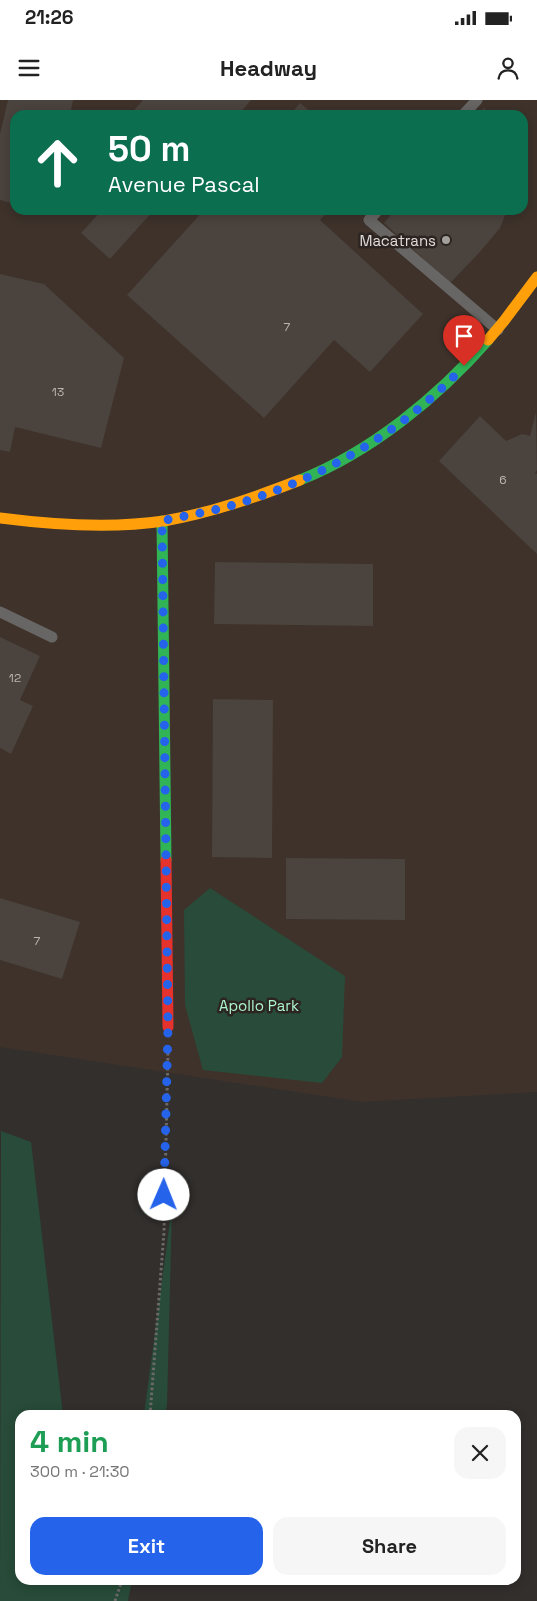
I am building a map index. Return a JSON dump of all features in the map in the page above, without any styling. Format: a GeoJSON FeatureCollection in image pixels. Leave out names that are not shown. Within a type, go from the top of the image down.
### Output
{"type":"FeatureCollection","features":[{"type":"Feature","properties":{"kind":"street"},"geometry":{"type":"LineString","coordinates":[[0,518],[47,524],[107,525],[162,521],[239,503],[290,485],[336,464],[372,443],[420,408],[453,378],[498,330],[537,277]]}},
{"type":"Feature","properties":{"kind":"street"},"geometry":{"type":"LineString","coordinates":[[162,521],[168,1027]]}},
{"type":"Feature","properties":{"kind":"lane"},"geometry":{"type":"LineString","coordinates":[[468,110],[477,100]]}},
{"type":"Feature","properties":{"kind":"lane"},"geometry":{"type":"LineString","coordinates":[[374,215],[369,220],[498,330]]}},
{"type":"Feature","properties":{"kind":"lane"},"geometry":{"type":"LineString","coordinates":[[0,612],[52,637]]}},
{"type":"Feature","properties":{"kind":"path"},"geometry":{"type":"LineString","coordinates":[[150,1410],[164,1232],[168,1027]]}},
{"type":"Feature","properties":{"kind":"path"},"geometry":{"type":"LineString","coordinates":[[115,1601],[120,1585]]}},
{"type":"Feature","properties":{"kind":"shaded area"},"geometry":{"type":"Polygon","coordinates":[[[0,100],[537,100],[537,1092],[362,1102],[0,1047],[0,100]]]}},
{"type":"Feature","properties":{"kind":"green space","name":"Apollo Park"},"geometry":{"type":"Polygon","coordinates":[[[210,888],[345,976],[342,1057],[322,1083],[203,1070],[185,1005],[184,910],[210,888]]]}},
{"type":"Feature","properties":{"kind":"green space"},"geometry":{"type":"Polygon","coordinates":[[[1,1131],[31,1142],[62,1410],[15,1410],[15,1585],[131,1585],[128,1601],[0,1601],[1,1131]]]}},
{"type":"Feature","properties":{"kind":"green space"},"geometry":{"type":"Polygon","coordinates":[[[172,1206],[167,1405],[166,1410],[145,1410],[172,1206]]]}},
{"type":"Feature","properties":{"kind":"building"},"geometry":{"type":"Polygon","coordinates":[[[8,100],[73,100],[71,110],[10,110],[10,203],[0,200],[0,134],[8,100]]]}},
{"type":"Feature","properties":{"kind":"building"},"geometry":{"type":"Polygon","coordinates":[[[143,100],[251,100],[242,110],[134,110],[143,100]]]}},
{"type":"Feature","properties":{"kind":"building"},"geometry":{"type":"Polygon","coordinates":[[[300,103],[308,110],[294,110],[300,103]]]}},
{"type":"Feature","properties":{"kind":"building"},"geometry":{"type":"Polygon","coordinates":[[[97,215],[150,215],[110,259],[81,233],[97,215]]]}},
{"type":"Feature","properties":{"kind":"building"},"geometry":{"type":"Polygon","coordinates":[[[199,215],[324,215],[320,220],[423,314],[370,372],[334,340],[264,418],[127,295],[199,215]]]}},
{"type":"Feature","properties":{"kind":"building","name":"Macatrans"},"geometry":{"type":"Polygon","coordinates":[[[391,215],[505,215],[500,228],[450,283],[384,223],[391,215]]]}},
{"type":"Feature","properties":{"kind":"building"},"geometry":{"type":"Polygon","coordinates":[[[0,274],[44,284],[124,358],[101,448],[15,427],[10,452],[0,450],[0,274]]]}},
{"type":"Feature","properties":{"kind":"building"},"geometry":{"type":"Polygon","coordinates":[[[536,412],[537,554],[439,461],[480,416],[506,441],[522,434],[530,436],[536,412]]]}},
{"type":"Feature","properties":{"kind":"building"},"geometry":{"type":"Polygon","coordinates":[[[215,562],[373,564],[373,626],[214,624],[215,562]]]}},
{"type":"Feature","properties":{"kind":"building"},"geometry":{"type":"Polygon","coordinates":[[[0,637],[40,656],[20,700],[33,706],[11,754],[0,748],[0,637]]]}},
{"type":"Feature","properties":{"kind":"building"},"geometry":{"type":"Polygon","coordinates":[[[213,699],[273,700],[272,858],[212,857],[213,699]]]}},
{"type":"Feature","properties":{"kind":"building"},"geometry":{"type":"Polygon","coordinates":[[[286,858],[405,859],[405,920],[286,919],[286,858]]]}},
{"type":"Feature","properties":{"kind":"building"},"geometry":{"type":"Polygon","coordinates":[[[0,898],[80,922],[62,979],[0,960],[0,898]]]}},
{"type":"Feature","properties":{"kind":"traffic: fast"},"geometry":{"type":"LineString","coordinates":[[300,480],[352,454],[402,421],[448,382],[488,340]]}},
{"type":"Feature","properties":{"kind":"traffic: fast"},"geometry":{"type":"LineString","coordinates":[[162,521],[166,860]]}},
{"type":"Feature","properties":{"kind":"traffic: slow"},"geometry":{"type":"LineString","coordinates":[[488,340],[537,277]]}},
{"type":"Feature","properties":{"kind":"traffic: slow"},"geometry":{"type":"LineString","coordinates":[[0,518],[82,525],[123,525],[164,521],[199,514],[233,504],[300,480]]}},
{"type":"Feature","properties":{"kind":"traffic: jam"},"geometry":{"type":"LineString","coordinates":[[166,860],[168,1027]]}},
{"type":"Feature","properties":{"kind":"place","name":"Macatrans"},"geometry":{"type":"Point","coordinates":[446,240]}},
{"type":"Feature","properties":{"kind":"route"},"geometry":{"type":"LineString","coordinates":[[164,1195],[168,1027],[162,521],[239,503],[290,485],[336,464],[372,443],[420,408],[464,366]]}}]}
